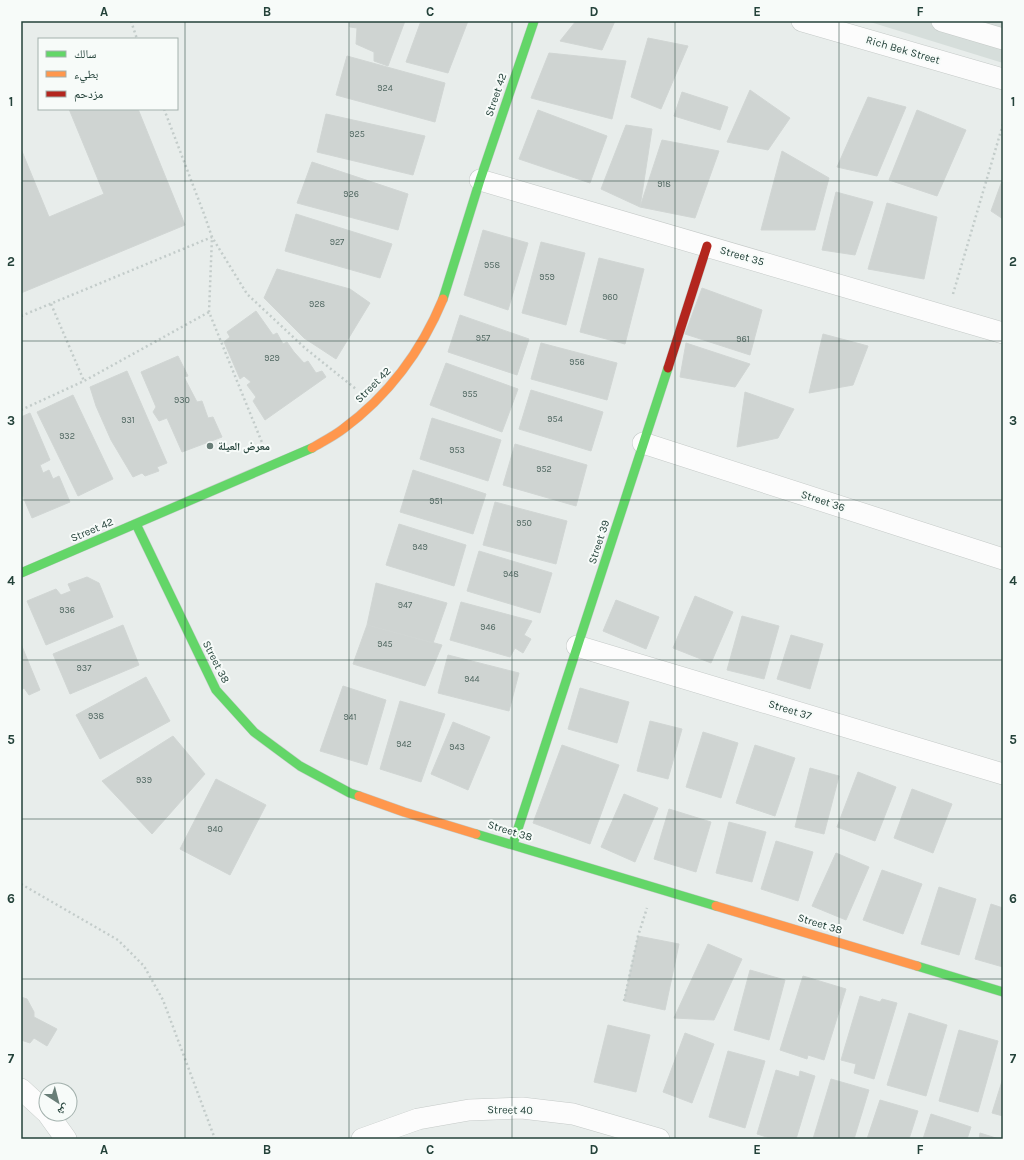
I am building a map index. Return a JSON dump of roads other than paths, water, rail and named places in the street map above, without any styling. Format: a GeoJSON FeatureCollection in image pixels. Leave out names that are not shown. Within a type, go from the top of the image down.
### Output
{"type":"FeatureCollection","features":[{"type":"Feature","properties":{"kind":"street","name":"Street 42"},"geometry":{"type":"LineString","coordinates":[[21,573],[308,450],[343,429],[374,403],[402,372],[425,338],[443,300],[480,180],[534,21]]}},
{"type":"Feature","properties":{"kind":"street","name":"Rich Bek Street"},"geometry":{"type":"LineString","coordinates":[[802,21],[1003,79]]}},
{"type":"Feature","properties":{"kind":"street"},"geometry":{"type":"LineString","coordinates":[[942,21],[1003,39]]}},
{"type":"Feature","properties":{"kind":"street","name":"Street 35"},"geometry":{"type":"LineString","coordinates":[[480,180],[1003,333]]}},
{"type":"Feature","properties":{"kind":"street","name":"Street 39"},"geometry":{"type":"LineString","coordinates":[[513,844],[707,246]]}},
{"type":"Feature","properties":{"kind":"street","name":"Street 36"},"geometry":{"type":"LineString","coordinates":[[643,443],[1003,559]]}},
{"type":"Feature","properties":{"kind":"street","name":"Street 38"},"geometry":{"type":"LineString","coordinates":[[136,524],[216,690],[254,732],[300,766],[350,793],[404,812],[1003,992]]}},
{"type":"Feature","properties":{"kind":"street","name":"Street 37"},"geometry":{"type":"LineString","coordinates":[[577,646],[1003,774]]}},
{"type":"Feature","properties":{"kind":"street"},"geometry":{"type":"LineString","coordinates":[[21,1089],[38,1105]]}},
{"type":"Feature","properties":{"kind":"street","name":"Street 40"},"geometry":{"type":"LineString","coordinates":[[362,1139],[418,1119],[469,1110],[522,1108],[573,1114],[659,1139]]}},
{"type":"Feature","properties":{"kind":"street"},"geometry":{"type":"LineString","coordinates":[[54,1122],[66,1139]]}},
{"type":"Feature","properties":{"kind":"place","name":"معرض العيلة"},"geometry":{"type":"Point","coordinates":[210,446]}}]}
